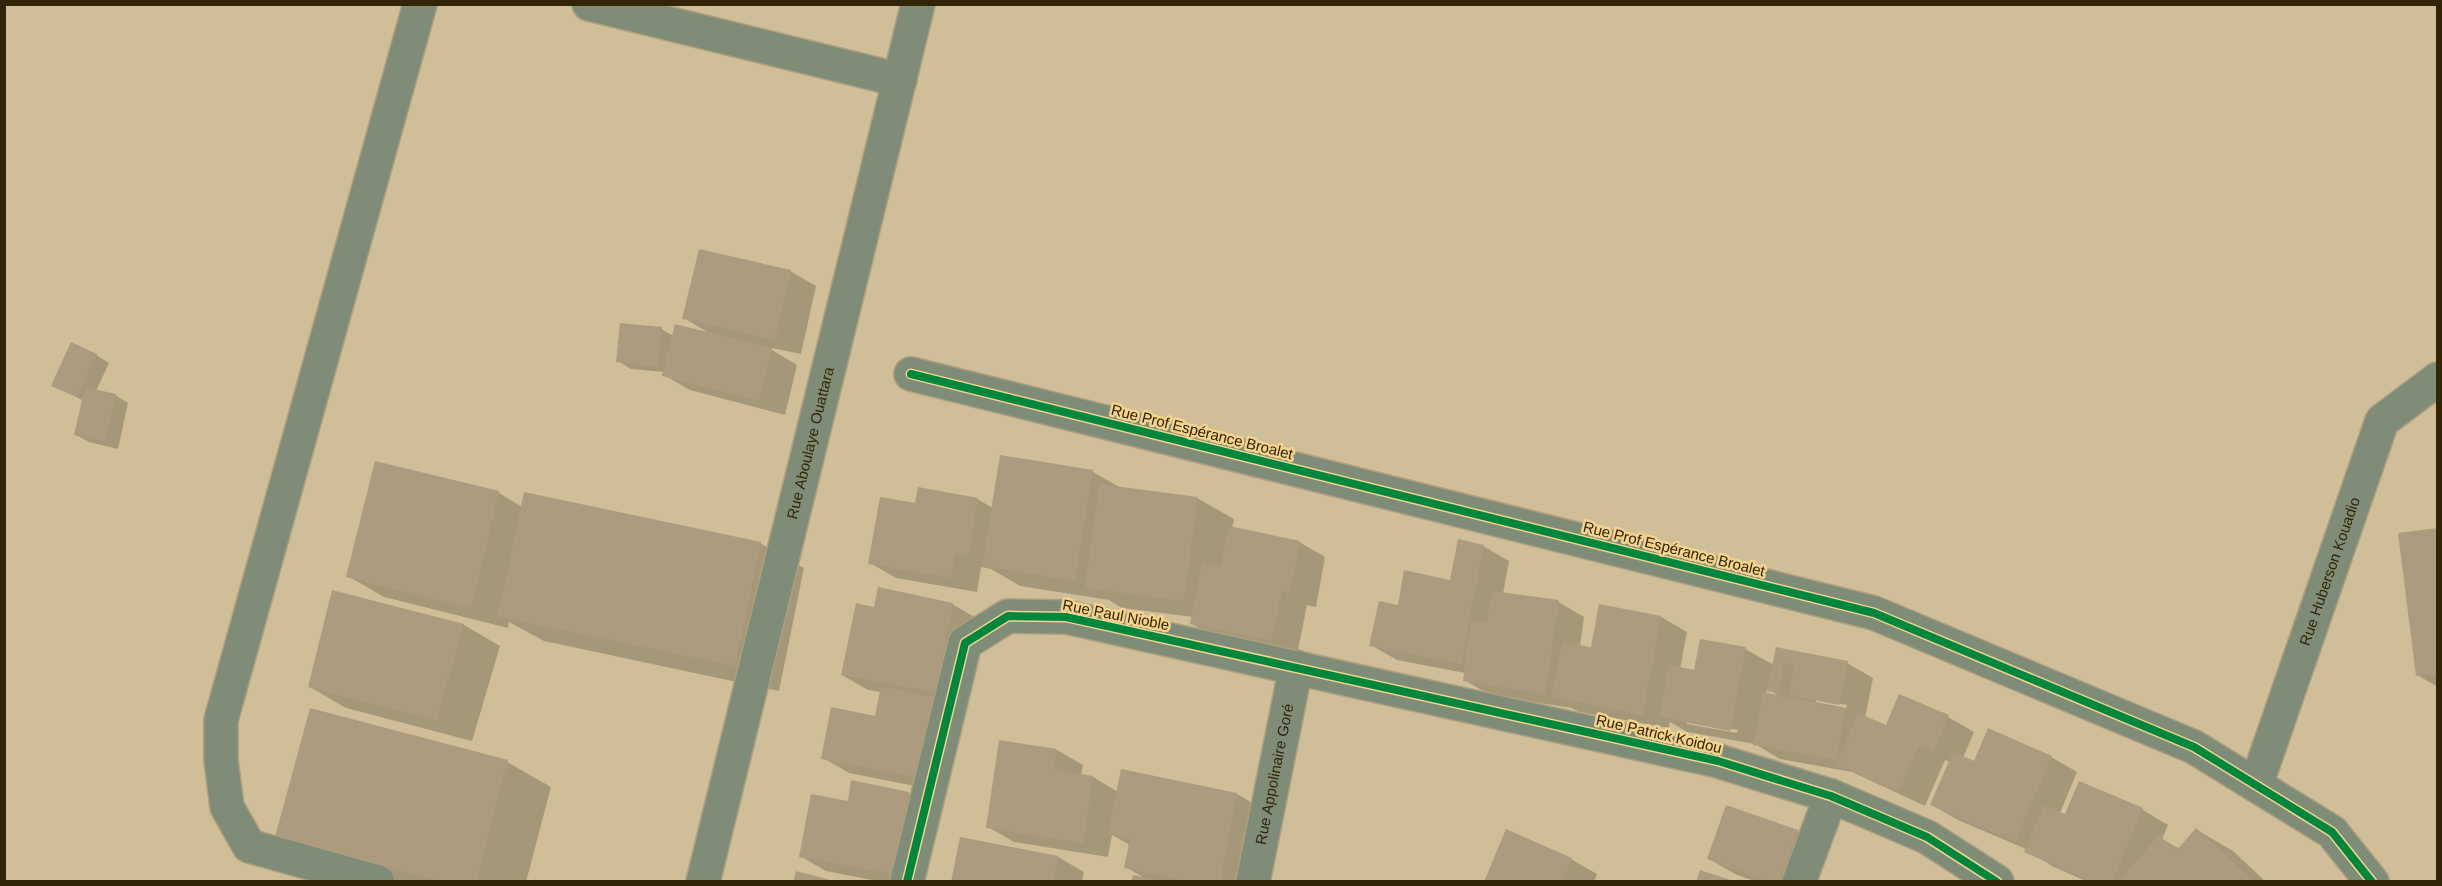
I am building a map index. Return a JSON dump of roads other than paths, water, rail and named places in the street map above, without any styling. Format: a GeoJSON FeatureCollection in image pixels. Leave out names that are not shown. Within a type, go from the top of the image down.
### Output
{"type":"FeatureCollection","features":[{"type":"Feature","properties":{"kind":"street"},"geometry":{"type":"LineString","coordinates":[[378,882],[249,846],[227,807],[221,760],[221,720],[420,4]]}},
{"type":"Feature","properties":{"kind":"street"},"geometry":{"type":"LineString","coordinates":[[589,4],[900,80]]}},
{"type":"Feature","properties":{"kind":"street","name":"Rue Aboulaye Ouattara"},"geometry":{"type":"LineString","coordinates":[[703,882],[918,4]]}},
{"type":"Feature","properties":{"kind":"street","name":"Rue Prof Espérance Broalet"},"geometry":{"type":"LineString","coordinates":[[911,374],[1874,613],[2194,747],[2332,832],[2372,882]]}},
{"type":"Feature","properties":{"kind":"street","name":"Rue Huberson Kouadio"},"geometry":{"type":"LineString","coordinates":[[2256,785],[2382,421],[2438,379]]}},
{"type":"Feature","properties":{"kind":"street","name":"Rue Paul Nioble"},"geometry":{"type":"LineString","coordinates":[[907,882],[965,643],[1008,615],[1066,617],[1296,668]]}},
{"type":"Feature","properties":{"kind":"street","name":"Rue Patrick Koidou"},"geometry":{"type":"LineString","coordinates":[[1296,668],[1718,761],[1831,796],[1927,837],[1997,882]]}},
{"type":"Feature","properties":{"kind":"street","name":"Rue Appolinaire Goré"},"geometry":{"type":"LineString","coordinates":[[1253,882],[1296,668]]}},
{"type":"Feature","properties":{"kind":"street"},"geometry":{"type":"LineString","coordinates":[[1799,882],[1831,796]]}}]}
